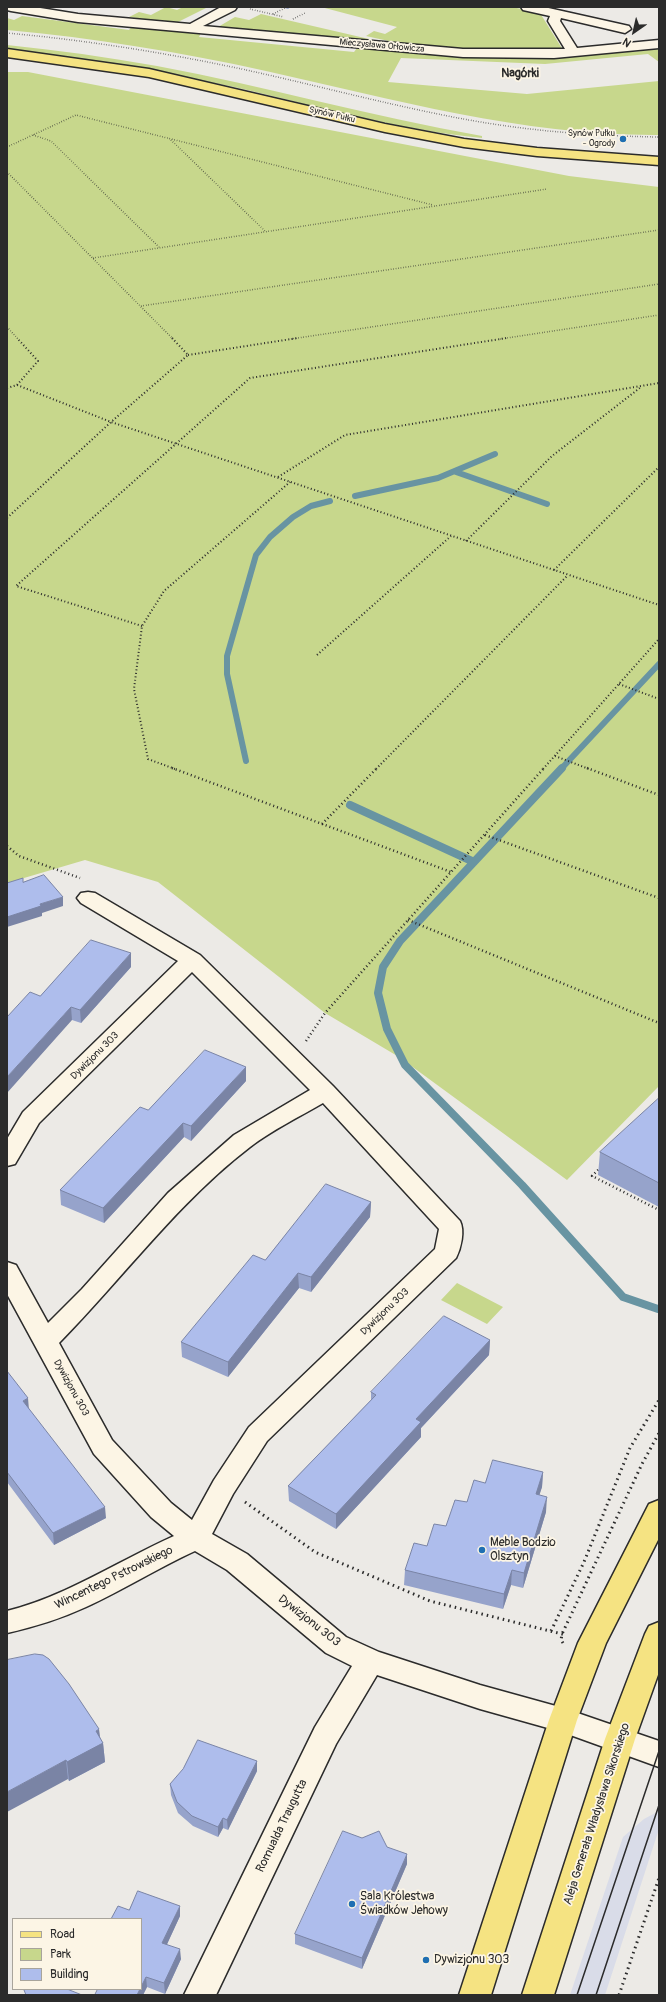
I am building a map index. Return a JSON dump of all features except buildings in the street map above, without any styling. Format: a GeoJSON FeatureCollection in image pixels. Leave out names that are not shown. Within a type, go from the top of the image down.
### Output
{"type":"FeatureCollection","features":[{"type":"Feature","properties":{"kind":"main road"},"geometry":{"type":"LineString","coordinates":[[7,41],[84,50],[173,65]]}},
{"type":"Feature","properties":{"kind":"main road","name":"Synów Pułku"},"geometry":{"type":"LineString","coordinates":[[7,53],[72,61],[147,73],[347,119],[464,143],[547,153],[659,161]]}},
{"type":"Feature","properties":{"kind":"main road"},"geometry":{"type":"LineString","coordinates":[[520,137],[620,147],[659,148]]}},
{"type":"Feature","properties":{"kind":"main road"},"geometry":{"type":"LineString","coordinates":[[475,1995],[563,1720],[592,1643],[659,1511]]}},
{"type":"Feature","properties":{"kind":"main road","name":"Aleja Generała Władysława Sikorskiego"},"geometry":{"type":"LineString","coordinates":[[538,1995],[620,1739],[659,1634]]}},
{"type":"Feature","properties":{"kind":"street","name":"Mieczysława Orłowicza"},"geometry":{"type":"LineString","coordinates":[[11,7],[78,18],[463,53],[554,54],[659,44]]}},
{"type":"Feature","properties":{"kind":"street"},"geometry":{"type":"LineString","coordinates":[[78,18],[100,7]]}},
{"type":"Feature","properties":{"kind":"street"},"geometry":{"type":"LineString","coordinates":[[192,29],[199,23],[231,7]]}},
{"type":"Feature","properties":{"kind":"street"},"geometry":{"type":"LineString","coordinates":[[527,7],[625,29]]}},
{"type":"Feature","properties":{"kind":"street"},"geometry":{"type":"LineString","coordinates":[[557,14],[554,21],[574,52]]}},
{"type":"Feature","properties":{"kind":"street","name":"Dywizjonu 303"},"geometry":{"type":"LineString","coordinates":[[88,898],[192,960],[325,1091],[451,1227],[447,1252],[258,1434],[223,1487],[196,1538]]}},
{"type":"Feature","properties":{"kind":"street","name":"Dywizjonu 303"},"geometry":{"type":"LineString","coordinates":[[7,1158],[31,1118],[192,960]]}},
{"type":"Feature","properties":{"kind":"street"},"geometry":{"type":"LineString","coordinates":[[46,1341],[91,1295],[176,1199],[242,1141],[325,1091]]}},
{"type":"Feature","properties":{"kind":"street","name":"Dywizjonu 303"},"geometry":{"type":"LineString","coordinates":[[7,1271],[103,1447],[161,1510],[196,1538],[237,1562],[336,1645],[370,1661],[480,1696],[563,1720]]}},
{"type":"Feature","properties":{"kind":"street","name":"Wincentego Pstrowskiego"},"geometry":{"type":"LineString","coordinates":[[7,1622],[32,1616],[76,1599],[150,1559],[196,1538]]}},
{"type":"Feature","properties":{"kind":"street","name":"Romualda Traugutta"},"geometry":{"type":"LineString","coordinates":[[200,1995],[325,1736],[370,1661]]}},
{"type":"Feature","properties":{"kind":"street"},"geometry":{"type":"LineString","coordinates":[[563,1720],[659,1754]]}},
{"type":"Feature","properties":{"kind":"path"},"geometry":{"type":"LineString","coordinates":[[273,14],[285,8]]}},
{"type":"Feature","properties":{"kind":"path"},"geometry":{"type":"LineString","coordinates":[[292,19],[305,13]]}},
{"type":"Feature","properties":{"kind":"path"},"geometry":{"type":"LineString","coordinates":[[7,33],[109,44],[195,59],[418,110],[493,124],[576,134],[659,137]]}},
{"type":"Feature","properties":{"kind":"path"},"geometry":{"type":"LineString","coordinates":[[7,147],[76,116],[436,206]]}},
{"type":"Feature","properties":{"kind":"path"},"geometry":{"type":"LineString","coordinates":[[32,135],[51,141],[160,248]]}},
{"type":"Feature","properties":{"kind":"path"},"geometry":{"type":"LineString","coordinates":[[170,139],[265,232]]}},
{"type":"Feature","properties":{"kind":"path"},"geometry":{"type":"LineString","coordinates":[[8,173],[188,355]]}},
{"type":"Feature","properties":{"kind":"path"},"geometry":{"type":"LineString","coordinates":[[93,258],[547,189]]}},
{"type":"Feature","properties":{"kind":"path"},"geometry":{"type":"LineString","coordinates":[[140,306],[659,230]]}},
{"type":"Feature","properties":{"kind":"path"},"geometry":{"type":"LineString","coordinates":[[7,518],[111,422],[188,355],[659,284]]}},
{"type":"Feature","properties":{"kind":"path"},"geometry":{"type":"LineString","coordinates":[[142,626],[16,586],[250,378],[659,315]]}},
{"type":"Feature","properties":{"kind":"path"},"geometry":{"type":"LineString","coordinates":[[7,327],[38,361],[17,385],[7,388]]}},
{"type":"Feature","properties":{"kind":"path"},"geometry":{"type":"LineString","coordinates":[[278,478],[345,435],[659,383]]}},
{"type":"Feature","properties":{"kind":"path"},"geometry":{"type":"LineString","coordinates":[[17,385],[111,422],[659,605]]}},
{"type":"Feature","properties":{"kind":"path"},"geometry":{"type":"LineString","coordinates":[[466,541],[552,456],[642,386]]}},
{"type":"Feature","properties":{"kind":"path"},"geometry":{"type":"LineString","coordinates":[[554,570],[659,467]]}},
{"type":"Feature","properties":{"kind":"path"},"geometry":{"type":"LineString","coordinates":[[290,482],[164,591],[142,626],[134,689],[148,759],[451,872]]}},
{"type":"Feature","properties":{"kind":"path"},"geometry":{"type":"LineString","coordinates":[[317,655],[451,536]]}},
{"type":"Feature","properties":{"kind":"path"},"geometry":{"type":"LineString","coordinates":[[322,824],[568,575]]}},
{"type":"Feature","properties":{"kind":"path"},"geometry":{"type":"LineString","coordinates":[[293,1060],[324,1013],[659,639]]}},
{"type":"Feature","properties":{"kind":"path"},"geometry":{"type":"LineString","coordinates":[[619,684],[659,699]]}},
{"type":"Feature","properties":{"kind":"path"},"geometry":{"type":"LineString","coordinates":[[555,756],[659,795]]}},
{"type":"Feature","properties":{"kind":"path"},"geometry":{"type":"LineString","coordinates":[[485,835],[659,898]]}},
{"type":"Feature","properties":{"kind":"path"},"geometry":{"type":"LineString","coordinates":[[7,846],[19,856],[82,878],[88,898]]}},
{"type":"Feature","properties":{"kind":"path"},"geometry":{"type":"LineString","coordinates":[[408,920],[659,1023]]}},
{"type":"Feature","properties":{"kind":"path"},"geometry":{"type":"LineString","coordinates":[[603,1165],[592,1176],[659,1210]]}},
{"type":"Feature","properties":{"kind":"path"},"geometry":{"type":"LineString","coordinates":[[223,1487],[315,1552],[430,1601],[551,1631],[584,1562],[630,1448],[659,1400]]}},
{"type":"Feature","properties":{"kind":"path"},"geometry":{"type":"LineString","coordinates":[[567,1645],[560,1640],[562,1634],[642,1464],[659,1433]]}},
{"type":"Feature","properties":{"kind":"path"},"geometry":{"type":"LineString","coordinates":[[619,1995],[659,1878]]}},
{"type":"Feature","properties":{"kind":"shaded area"},"geometry":{"type":"Polygon","coordinates":[[[659,1811],[659,1829],[605,1995],[570,1995],[623,1837],[644,1819],[659,1811]]]}},
{"type":"Feature","properties":{"kind":"green space"},"geometry":{"type":"Polygon","coordinates":[[[166,7],[177,10],[183,7],[208,7],[176,23],[129,17],[139,12],[151,15],[166,7]]]}},
{"type":"Feature","properties":{"kind":"green space"},"geometry":{"type":"Polygon","coordinates":[[[321,7],[512,7],[540,13],[563,50],[464,49],[415,45],[390,41],[366,36],[374,31],[385,34],[397,27],[321,7]]]}},
{"type":"Feature","properties":{"kind":"green space"},"geometry":{"type":"Polygon","coordinates":[[[261,14],[382,42],[218,27],[235,17],[249,20],[261,14]]]}},
{"type":"Feature","properties":{"kind":"green space"},"geometry":{"type":"Polygon","coordinates":[[[22,16],[129,30],[132,26],[201,33],[199,37],[354,52],[357,48],[488,58],[538,59],[642,51],[644,49],[659,47],[659,62],[648,54],[545,64],[401,58],[388,82],[527,94],[659,81],[659,135],[609,134],[559,130],[510,123],[412,104],[266,71],[137,46],[7,30],[7,18],[14,20],[22,16]]]}},
{"type":"Feature","properties":{"kind":"green space"},"geometry":{"type":"Polygon","coordinates":[[[7,45],[63,51],[198,74],[400,120],[482,136],[482,138],[388,123],[234,87],[178,76],[92,61],[7,50],[7,45]]]}},
{"type":"Feature","properties":{"kind":"green space"},"geometry":{"type":"Polygon","coordinates":[[[7,72],[28,72],[569,176],[659,187],[659,1086],[567,1180],[399,1057],[325,1013],[158,882],[85,860],[7,883],[7,72]]]}},
{"type":"Feature","properties":{"kind":"green space"},"geometry":{"type":"Polygon","coordinates":[[[457,1283],[503,1307],[487,1324],[441,1300],[457,1283]]]}},
{"type":"Feature","properties":{"kind":"waterway"},"geometry":{"type":"LineString","coordinates":[[355,496],[438,478],[495,454]]}},
{"type":"Feature","properties":{"kind":"waterway"},"geometry":{"type":"LineString","coordinates":[[456,472],[547,504]]}},
{"type":"Feature","properties":{"kind":"waterway"},"geometry":{"type":"LineString","coordinates":[[246,761],[227,674],[227,656],[256,555],[270,537],[293,517],[311,506],[330,501]]}},
{"type":"Feature","properties":{"kind":"waterway"},"geometry":{"type":"LineString","coordinates":[[561,769],[659,664]]}},
{"type":"Feature","properties":{"kind":"waterway"},"geometry":{"type":"LineString","coordinates":[[474,862],[562,768]]}},
{"type":"Feature","properties":{"kind":"waterway"},"geometry":{"type":"LineString","coordinates":[[350,805],[474,862]]}},
{"type":"Feature","properties":{"kind":"waterway"},"geometry":{"type":"LineString","coordinates":[[474,862],[400,941],[383,967],[378,993],[387,1029],[405,1065],[522,1185],[623,1297],[658,1309]]}},
{"type":"Feature","properties":{"kind":"tram line"},"geometry":{"type":"LineString","coordinates":[[577,1995],[659,1751]]}},
{"type":"Feature","properties":{"kind":"tram line"},"geometry":{"type":"LineString","coordinates":[[596,1995],[659,1805]]}},
{"type":"Feature","properties":{"kind":"place","name":"Synów Pułku - Ogrody"},"geometry":{"type":"Point","coordinates":[623,139]}},
{"type":"Feature","properties":{"kind":"place","name":"Meble Bodzio Olsztyn"},"geometry":{"type":"Point","coordinates":[482,1550]}},
{"type":"Feature","properties":{"kind":"place","name":"Sala Królestwa Świadków Jehowy"},"geometry":{"type":"Point","coordinates":[352,1904]}},
{"type":"Feature","properties":{"kind":"place","name":"Dywizjonu 303"},"geometry":{"type":"Point","coordinates":[426,1960]}},
{"type":"Feature","properties":{"kind":"district","name":"Nagórki"},"geometry":{"type":"Point","coordinates":[520,74]}}]}
